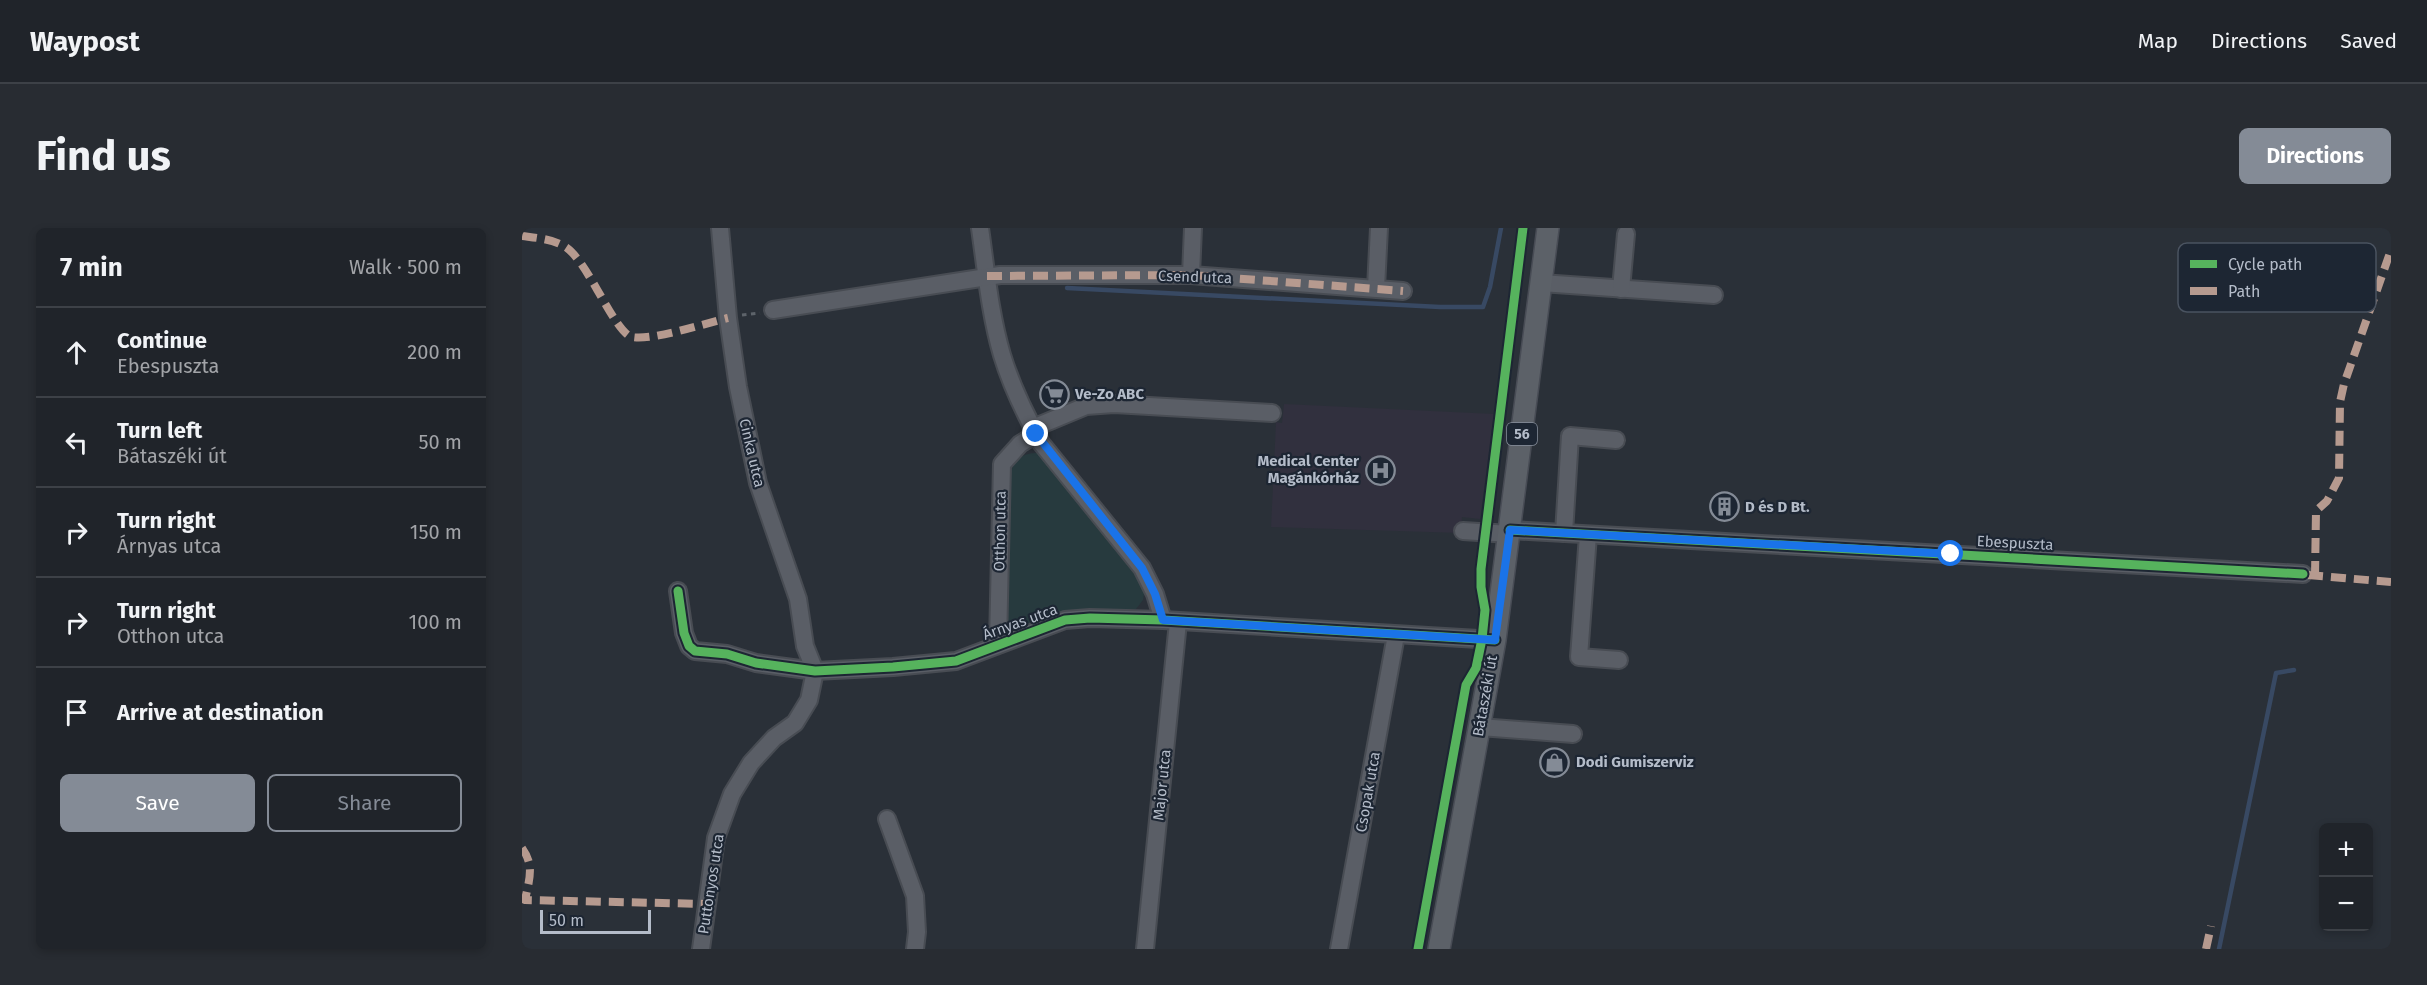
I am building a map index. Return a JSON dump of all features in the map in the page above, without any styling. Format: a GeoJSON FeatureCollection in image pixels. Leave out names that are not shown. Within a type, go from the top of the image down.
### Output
{"type":"FeatureCollection","features":[{"type":"Feature","properties":{"kind":"main road","name":"Bátaszéki út"},"geometry":{"type":"LineString","coordinates":[[1439,949],[1495,640],[1548,228]]}},
{"type":"Feature","properties":{"kind":"street","name":"Cinka utca"},"geometry":{"type":"LineString","coordinates":[[720,228],[728,318],[738,387],[758,483],[798,599],[805,646],[815,671]]}},
{"type":"Feature","properties":{"kind":"street"},"geometry":{"type":"LineString","coordinates":[[980,228],[1003,356],[1035,431],[1142,568],[1170,621]]}},
{"type":"Feature","properties":{"kind":"street"},"geometry":{"type":"LineString","coordinates":[[1191,275],[1193,228]]}},
{"type":"Feature","properties":{"kind":"street"},"geometry":{"type":"LineString","coordinates":[[1376,288],[1379,228]]}},
{"type":"Feature","properties":{"kind":"street"},"geometry":{"type":"LineString","coordinates":[[1621,289],[1626,234]]}},
{"type":"Feature","properties":{"kind":"street","name":"Csend utca"},"geometry":{"type":"LineString","coordinates":[[773,310],[987,276],[1191,275],[1403,291]]}},
{"type":"Feature","properties":{"kind":"street"},"geometry":{"type":"LineString","coordinates":[[1541,283],[1714,295]]}},
{"type":"Feature","properties":{"kind":"street"},"geometry":{"type":"LineString","coordinates":[[1035,431],[1086,406],[1114,404],[1272,413]]}},
{"type":"Feature","properties":{"kind":"street","name":"Otthon utca"},"geometry":{"type":"LineString","coordinates":[[998,644],[1002,464],[1035,431]]}},
{"type":"Feature","properties":{"kind":"street"},"geometry":{"type":"LineString","coordinates":[[1564,533],[1570,436],[1616,440]]}},
{"type":"Feature","properties":{"kind":"street","name":"Ebespuszta"},"geometry":{"type":"LineString","coordinates":[[1463,531],[1564,533],[2302,574]]}},
{"type":"Feature","properties":{"kind":"street"},"geometry":{"type":"LineString","coordinates":[[1588,535],[1579,657],[1619,660]]}},
{"type":"Feature","properties":{"kind":"street","name":"Árnyas utca"},"geometry":{"type":"LineString","coordinates":[[678,591],[684,633],[688,646],[694,651],[728,654],[756,663],[815,671],[893,667],[956,660],[1065,620],[1090,618],[1495,640]]}},
{"type":"Feature","properties":{"kind":"street","name":"Major utca"},"geometry":{"type":"LineString","coordinates":[[1145,949],[1170,621]]}},
{"type":"Feature","properties":{"kind":"street","name":"Csopak utca"},"geometry":{"type":"LineString","coordinates":[[1339,949],[1396,635]]}},
{"type":"Feature","properties":{"kind":"street","name":"Puttonyos utca"},"geometry":{"type":"LineString","coordinates":[[701,949],[716,838],[732,794],[751,762],[774,738],[795,723],[809,700],[815,671]]}},
{"type":"Feature","properties":{"kind":"street"},"geometry":{"type":"LineString","coordinates":[[1480,727],[1573,734]]}},
{"type":"Feature","properties":{"kind":"street"},"geometry":{"type":"LineString","coordinates":[[887,819],[915,896],[917,932],[915,949]]}},
{"type":"Feature","properties":{"kind":"path"},"geometry":{"type":"LineString","coordinates":[[728,318],[773,310]]}},
{"type":"Feature","properties":{"kind":"shaded area","name":"Medical Center Magánkórház"},"geometry":{"type":"Polygon","coordinates":[[[1284,404],[1494,414],[1480,519],[1462,517],[1461,533],[1271,527],[1276,422],[1282,423],[1284,404]]]}},
{"type":"Feature","properties":{"kind":"green space"},"geometry":{"type":"Polygon","coordinates":[[[1039,453],[1132,564],[1143,586],[1144,594],[1143,600],[1136,609],[1064,613],[1022,625],[1010,626],[1005,618],[1009,477],[1013,466],[1019,459],[1028,454],[1039,453]]]}},
{"type":"Feature","properties":{"kind":"waterway"},"geometry":{"type":"LineString","coordinates":[[1067,288],[1440,307],[1483,307],[1490,287],[1501,228]]}},
{"type":"Feature","properties":{"kind":"waterway"},"geometry":{"type":"LineString","coordinates":[[2219,949],[2276,673],[2294,670]]}},
{"type":"Feature","properties":{"kind":"marked path"},"geometry":{"type":"LineString","coordinates":[[522,236],[551,241],[567,248],[584,268],[618,324],[625,333],[632,337],[641,338],[665,334],[728,318]]}},
{"type":"Feature","properties":{"kind":"marked path"},"geometry":{"type":"LineString","coordinates":[[2376,293],[2391,250]]}},
{"type":"Feature","properties":{"kind":"marked path"},"geometry":{"type":"LineString","coordinates":[[987,276],[1191,275],[1403,291]]}},
{"type":"Feature","properties":{"kind":"marked path"},"geometry":{"type":"LineString","coordinates":[[2315,576],[2316,511],[2327,501],[2339,478],[2340,402],[2369,312]]}},
{"type":"Feature","properties":{"kind":"marked path"},"geometry":{"type":"LineString","coordinates":[[2308,575],[2391,582]]}},
{"type":"Feature","properties":{"kind":"marked path"},"geometry":{"type":"LineString","coordinates":[[522,848],[530,867],[525,900],[707,904]]}},
{"type":"Feature","properties":{"kind":"marked path"},"geometry":{"type":"LineString","coordinates":[[2206,949],[2211,926]]}},
{"type":"Feature","properties":{"kind":"cycle path"},"geometry":{"type":"LineString","coordinates":[[1418,949],[1466,685],[1476,668],[1482,639],[1485,610],[1481,569],[1523,228]]}},
{"type":"Feature","properties":{"kind":"cycle path"},"geometry":{"type":"LineString","coordinates":[[1510,530],[2303,574]]}},
{"type":"Feature","properties":{"kind":"cycle path"},"geometry":{"type":"LineString","coordinates":[[678,591],[684,633],[689,646],[695,651],[727,654],[756,663],[815,671],[956,661],[1065,620],[1090,618],[1163,620],[1495,640]]}},
{"type":"Feature","properties":{"kind":"place","name":"Ve-Zo ABC"},"geometry":{"type":"Point","coordinates":[1054,394]}},
{"type":"Feature","properties":{"kind":"place","name":"Medical Center Magánkórház"},"geometry":{"type":"Point","coordinates":[1380,470]}},
{"type":"Feature","properties":{"kind":"place","name":"D és D Bt."},"geometry":{"type":"Point","coordinates":[1724,507]}},
{"type":"Feature","properties":{"kind":"place","name":"Dodi Gumiszerviz"},"geometry":{"type":"Point","coordinates":[1555,762]}},
{"type":"Feature","properties":{"kind":"route"},"geometry":{"type":"LineString","coordinates":[[1036,434],[1133,554],[1155,594],[1163,620],[1178,622],[1495,640],[1510,530],[1951,554]]}}]}
